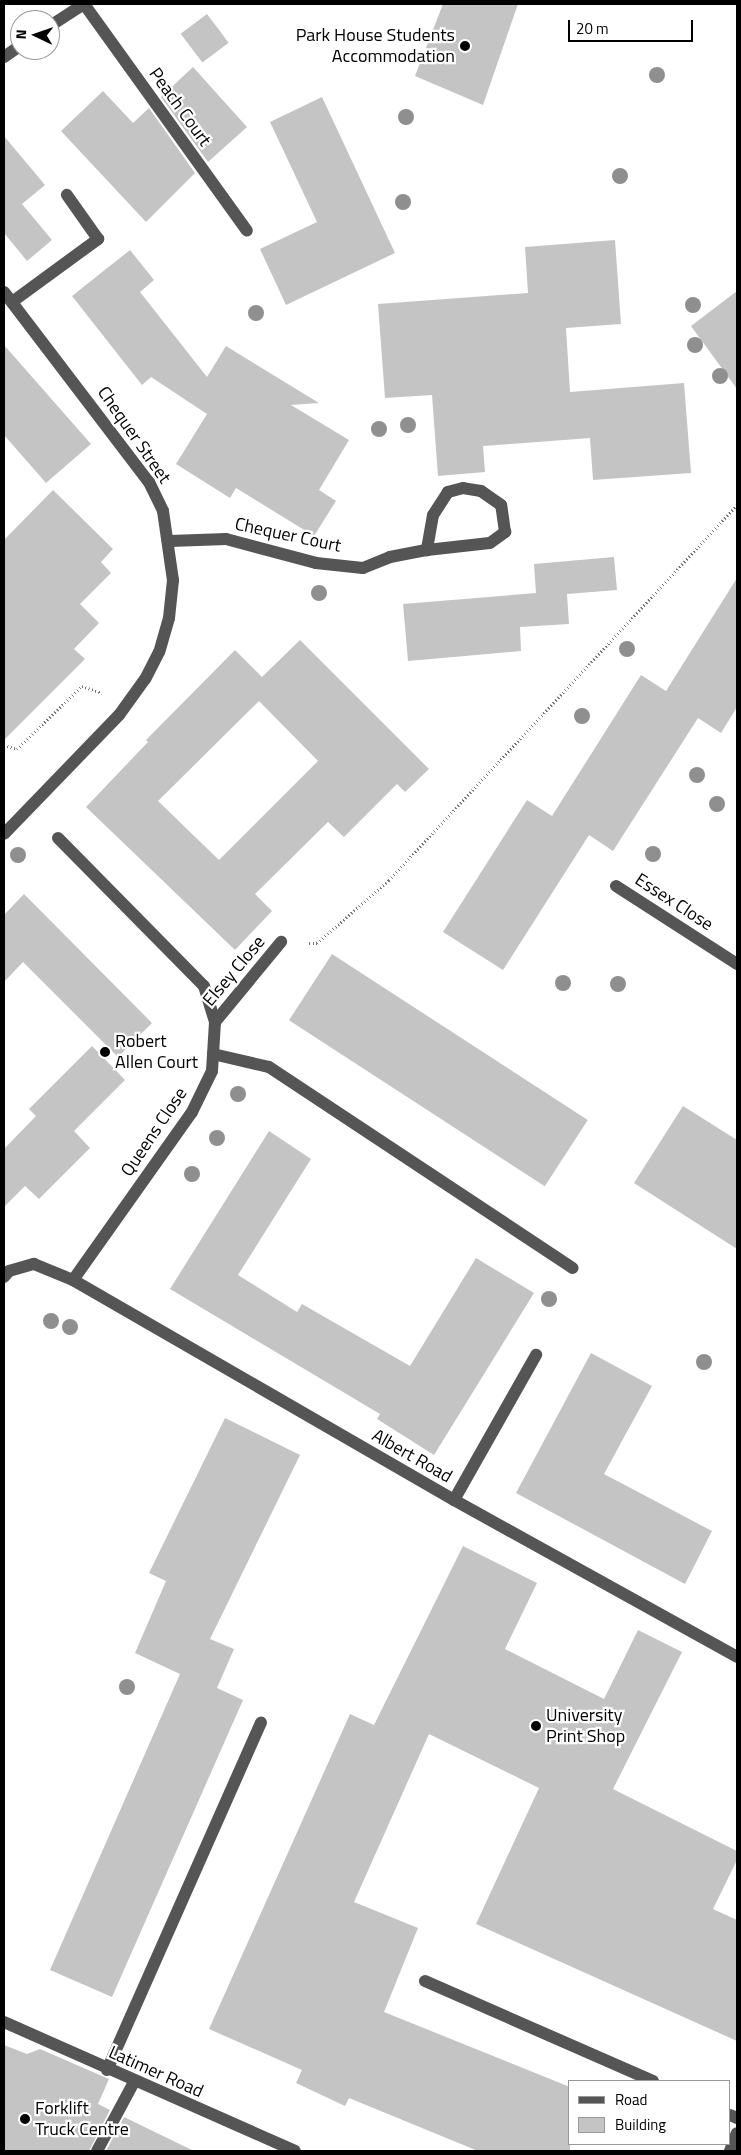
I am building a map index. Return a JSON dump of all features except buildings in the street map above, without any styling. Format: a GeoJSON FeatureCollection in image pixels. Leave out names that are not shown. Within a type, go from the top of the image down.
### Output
{"type":"FeatureCollection","features":[{"type":"Feature","properties":{"kind":"street"},"geometry":{"type":"LineString","coordinates":[[60,20],[84,4]]}},
{"type":"Feature","properties":{"kind":"street","name":"Peach Court"},"geometry":{"type":"LineString","coordinates":[[84,4],[247,231]]}},
{"type":"Feature","properties":{"kind":"street"},"geometry":{"type":"LineString","coordinates":[[12,302],[98,239],[67,195]]}},
{"type":"Feature","properties":{"kind":"street","name":"Chequer Street"},"geometry":{"type":"LineString","coordinates":[[4,292],[149,482],[163,511],[170,541],[174,580],[169,618],[159,652],[128,702],[81,757],[4,834]]}},
{"type":"Feature","properties":{"kind":"street","name":"Chequer Court"},"geometry":{"type":"LineString","coordinates":[[170,541],[226,539],[316,563],[362,568],[390,557],[427,550],[490,543],[506,532],[501,505],[480,491],[463,488],[448,492],[433,514],[427,550]]}},
{"type":"Feature","properties":{"kind":"street","name":"Queens Close"},"geometry":{"type":"LineString","coordinates":[[58,838],[204,986],[215,1022],[212,1071],[192,1112],[73,1280]]}},
{"type":"Feature","properties":{"kind":"street","name":"Essex Close"},"geometry":{"type":"LineString","coordinates":[[616,886],[737,964]]}},
{"type":"Feature","properties":{"kind":"street","name":"Elsey Close"},"geometry":{"type":"LineString","coordinates":[[215,1022],[281,942]]}},
{"type":"Feature","properties":{"kind":"street"},"geometry":{"type":"LineString","coordinates":[[213,1054],[269,1066],[573,1268]]}},
{"type":"Feature","properties":{"kind":"street","name":"Albert Road"},"geometry":{"type":"LineString","coordinates":[[6,1270],[34,1264],[73,1280],[454,1500],[737,1657]]}},
{"type":"Feature","properties":{"kind":"street"},"geometry":{"type":"LineString","coordinates":[[454,1500],[536,1355]]}},
{"type":"Feature","properties":{"kind":"street"},"geometry":{"type":"LineString","coordinates":[[107,2070],[261,1723]]}},
{"type":"Feature","properties":{"kind":"street"},"geometry":{"type":"LineString","coordinates":[[425,1981],[651,2080]]}},
{"type":"Feature","properties":{"kind":"street","name":"Latimer Road"},"geometry":{"type":"LineString","coordinates":[[4,2022],[134,2082],[295,2151]]}},
{"type":"Feature","properties":{"kind":"street"},"geometry":{"type":"LineString","coordinates":[[97,2151],[134,2082]]}},
{"type":"Feature","properties":{"kind":"street"},"geometry":{"type":"LineString","coordinates":[[730,2151],[737,2133]]}},
{"type":"Feature","properties":{"kind":"path"},"geometry":{"type":"LineString","coordinates":[[281,942],[317,943],[388,880],[737,505]]}},
{"type":"Feature","properties":{"kind":"path"},"geometry":{"type":"LineString","coordinates":[[4,744],[17,749],[82,686],[128,702]]}},
{"type":"Feature","properties":{"kind":"place","name":"Park House Students Accommodation"},"geometry":{"type":"Point","coordinates":[465,46]}},
{"type":"Feature","properties":{"kind":"place","name":"Robert Allen Court"},"geometry":{"type":"Point","coordinates":[105,1052]}},
{"type":"Feature","properties":{"kind":"place","name":"University Print Shop"},"geometry":{"type":"Point","coordinates":[536,1726]}},
{"type":"Feature","properties":{"kind":"place","name":"Forklift Truck Centre"},"geometry":{"type":"Point","coordinates":[25,2119]}}]}
